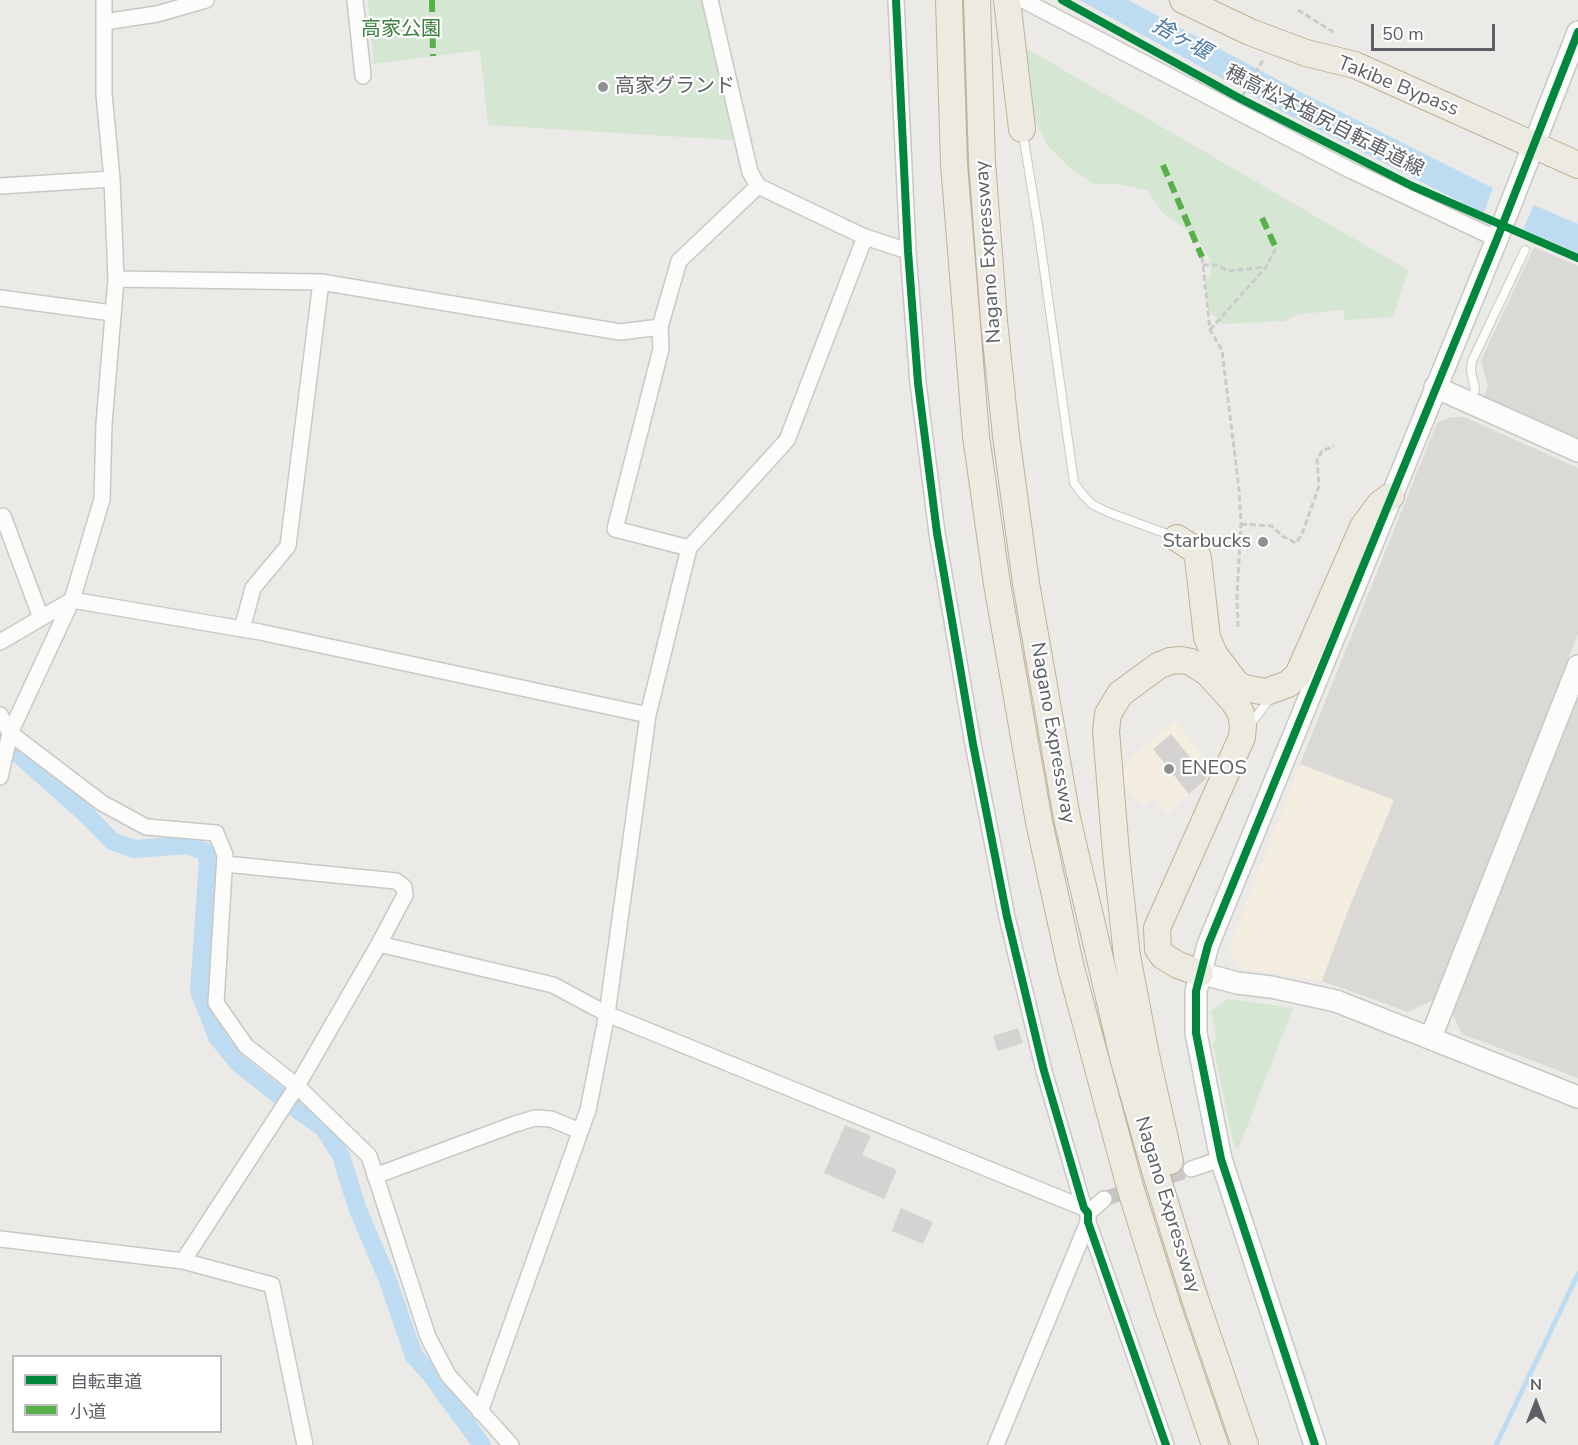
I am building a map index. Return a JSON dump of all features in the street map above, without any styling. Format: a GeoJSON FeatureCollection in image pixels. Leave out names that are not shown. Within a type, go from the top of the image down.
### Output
{"type":"FeatureCollection","features":[{"type":"Feature","properties":{"kind":"highway","name":"Nagano Expressway"},"geometry":{"type":"LineString","coordinates":[[949,0],[954,164],[976,436],[997,584],[1034,799],[1071,968],[1100,1080],[1164,1297],[1215,1445]]}},
{"type":"Feature","properties":{"kind":"highway","name":"Nagano Expressway"},"geometry":{"type":"LineString","coordinates":[[977,0],[982,162],[994,321],[1006,436],[1026,583],[1067,818],[1102,973],[1151,1156],[1194,1299],[1243,1437]]}},
{"type":"Feature","properties":{"kind":"highway"},"geometry":{"type":"LineString","coordinates":[[1007,0],[1022,129]]}},
{"type":"Feature","properties":{"kind":"highway","name":"Takibe Bypass"},"geometry":{"type":"LineString","coordinates":[[1184,0],[1250,32],[1306,53],[1355,65],[1578,165]]}},
{"type":"Feature","properties":{"kind":"highway"},"geometry":{"type":"LineString","coordinates":[[1177,538],[1194,550],[1198,558],[1202,631],[1208,637],[1214,654],[1236,683],[1254,692],[1266,692],[1288,684],[1298,675],[1364,527],[1380,504],[1390,496]]}},
{"type":"Feature","properties":{"kind":"highway"},"geometry":{"type":"LineString","coordinates":[[1200,973],[1178,965],[1163,956],[1158,949],[1157,928],[1242,737],[1243,725],[1241,713],[1234,702],[1200,667],[1184,657],[1158,666],[1120,694],[1113,704],[1106,731],[1108,767],[1127,956],[1146,1055],[1165,1145],[1210,1297],[1243,1437]]}},
{"type":"Feature","properties":{"kind":"street"},"geometry":{"type":"LineString","coordinates":[[0,777],[10,733],[72,600],[102,499],[104,424],[116,279],[112,179],[104,94],[104,0]]}},
{"type":"Feature","properties":{"kind":"street"},"geometry":{"type":"LineString","coordinates":[[104,22],[157,14],[206,0]]}},
{"type":"Feature","properties":{"kind":"street"},"geometry":{"type":"LineString","coordinates":[[355,0],[363,76]]}},
{"type":"Feature","properties":{"kind":"street"},"geometry":{"type":"LineString","coordinates":[[710,0],[750,172],[758,186],[865,237],[908,251]]}},
{"type":"Feature","properties":{"kind":"street"},"geometry":{"type":"LineString","coordinates":[[896,0],[908,251],[918,383],[937,532],[976,756],[1007,917],[1044,1071],[1087,1214],[1166,1445]]}},
{"type":"Feature","properties":{"kind":"street"},"geometry":{"type":"LineString","coordinates":[[1023,0],[1348,170],[1499,236]]}},
{"type":"Feature","properties":{"kind":"street"},"geometry":{"type":"LineString","coordinates":[[1315,1445],[1221,1160],[1196,1033],[1196,991],[1219,918],[1390,496],[1499,236],[1578,32]]}},
{"type":"Feature","properties":{"kind":"street"},"geometry":{"type":"LineString","coordinates":[[0,186],[112,179]]}},
{"type":"Feature","properties":{"kind":"street"},"geometry":{"type":"LineString","coordinates":[[689,548],[615,529],[661,349],[660,327],[680,261],[758,186]]}},
{"type":"Feature","properties":{"kind":"street"},"geometry":{"type":"LineString","coordinates":[[480,1412],[588,1110],[607,1014],[648,715],[689,548],[787,440],[865,237]]}},
{"type":"Feature","properties":{"kind":"street"},"geometry":{"type":"LineString","coordinates":[[116,279],[321,282],[620,332],[660,327]]}},
{"type":"Feature","properties":{"kind":"street"},"geometry":{"type":"LineString","coordinates":[[242,629],[253,588],[288,546],[321,282]]}},
{"type":"Feature","properties":{"kind":"street"},"geometry":{"type":"LineString","coordinates":[[0,298],[112,313]]}},
{"type":"Feature","properties":{"kind":"street"},"geometry":{"type":"LineString","coordinates":[[1435,387],[1578,451]]}},
{"type":"Feature","properties":{"kind":"street"},"geometry":{"type":"LineString","coordinates":[[0,517],[3,516],[41,618]]}},
{"type":"Feature","properties":{"kind":"street"},"geometry":{"type":"LineString","coordinates":[[0,642],[72,600],[242,629],[648,715]]}},
{"type":"Feature","properties":{"kind":"street"},"geometry":{"type":"LineString","coordinates":[[1431,1037],[1578,666]]}},
{"type":"Feature","properties":{"kind":"street"},"geometry":{"type":"LineString","coordinates":[[0,715],[10,733],[102,802],[146,827],[216,833],[225,855],[216,1003],[246,1046],[297,1086],[369,1156],[428,1337],[448,1375],[511,1445]]}},
{"type":"Feature","properties":{"kind":"street"},"geometry":{"type":"LineString","coordinates":[[183,1262],[297,1086],[405,895],[404,887],[396,881],[225,864]]}},
{"type":"Feature","properties":{"kind":"street"},"geometry":{"type":"LineString","coordinates":[[379,944],[553,985],[607,1014],[1087,1214]]}},
{"type":"Feature","properties":{"kind":"street"},"geometry":{"type":"LineString","coordinates":[[1200,973],[1237,983],[1271,987],[1336,1001],[1578,1097]]}},
{"type":"Feature","properties":{"kind":"street"},"geometry":{"type":"LineString","coordinates":[[375,1176],[535,1118],[551,1119],[580,1131]]}},
{"type":"Feature","properties":{"kind":"street"},"geometry":{"type":"LineString","coordinates":[[1191,1169],[1221,1160]]}},
{"type":"Feature","properties":{"kind":"street"},"geometry":{"type":"LineString","coordinates":[[996,1445],[1087,1214],[1104,1199]]}},
{"type":"Feature","properties":{"kind":"street"},"geometry":{"type":"LineString","coordinates":[[0,1239],[183,1262],[272,1285],[305,1445]]}},
{"type":"Feature","properties":{"kind":"lane"},"geometry":{"type":"LineString","coordinates":[[1022,129],[1074,483],[1093,505],[1177,538]]}},
{"type":"Feature","properties":{"kind":"lane"},"geometry":{"type":"LineString","coordinates":[[1471,404],[1475,389],[1471,371],[1472,361],[1525,250]]}},
{"type":"Feature","properties":{"kind":"lane"},"geometry":{"type":"LineString","coordinates":[[1242,737],[1259,711],[1278,689]]}},
{"type":"Feature","properties":{"kind":"path"},"geometry":{"type":"LineString","coordinates":[[1298,10],[1335,33]]}},
{"type":"Feature","properties":{"kind":"path"},"geometry":{"type":"LineString","coordinates":[[1243,96],[1263,60]]}},
{"type":"Feature","properties":{"kind":"path"},"geometry":{"type":"LineString","coordinates":[[1209,330],[1266,267],[1276,248]]}},
{"type":"Feature","properties":{"kind":"path"},"geometry":{"type":"LineString","coordinates":[[1202,257],[1209,330],[1222,350],[1239,489],[1241,524],[1237,595],[1238,629]]}},
{"type":"Feature","properties":{"kind":"path"},"geometry":{"type":"LineString","coordinates":[[1203,265],[1217,265],[1228,272],[1266,267]]}},
{"type":"Feature","properties":{"kind":"path"},"geometry":{"type":"LineString","coordinates":[[1241,524],[1272,526],[1282,536],[1296,543],[1302,534],[1319,486],[1317,460],[1323,451],[1334,446]]}},
{"type":"Feature","properties":{"kind":"shaded area"},"geometry":{"type":"Polygon","coordinates":[[[1534,247],[1578,266],[1578,438],[1484,397],[1488,386],[1481,360],[1534,247]]]}},
{"type":"Feature","properties":{"kind":"shaded area"},"geometry":{"type":"Polygon","coordinates":[[[1451,417],[1464,417],[1578,468],[1578,634],[1433,1000],[1408,1012],[1322,981],[1347,913],[1394,800],[1300,764],[1437,423],[1451,417]]]}},
{"type":"Feature","properties":{"kind":"shaded area"},"geometry":{"type":"Polygon","coordinates":[[[1578,696],[1578,1078],[1462,1034],[1451,1011],[1578,696]]]}},
{"type":"Feature","properties":{"kind":"shaded area","name":"ENEOS"},"geometry":{"type":"Polygon","coordinates":[[[1175,720],[1215,772],[1167,814],[1153,798],[1144,806],[1120,781],[1128,760],[1175,720]]]}},
{"type":"Feature","properties":{"kind":"shaded area"},"geometry":{"type":"Polygon","coordinates":[[[1300,764],[1394,800],[1347,913],[1322,981],[1241,968],[1228,951],[1300,764]]]}},
{"type":"Feature","properties":{"kind":"green space","name":"高家グランド"},"geometry":{"type":"Polygon","coordinates":[[[368,0],[705,0],[733,140],[488,125],[480,50],[374,64],[368,0]]]}},
{"type":"Feature","properties":{"kind":"green space"},"geometry":{"type":"Polygon","coordinates":[[[1024,47],[1408,270],[1393,317],[1345,320],[1343,310],[1299,314],[1284,321],[1223,324],[1208,310],[1205,281],[1211,275],[1209,257],[1196,237],[1162,212],[1148,191],[1120,184],[1094,184],[1071,169],[1048,146],[1036,123],[1030,103],[1024,47]]]}},
{"type":"Feature","properties":{"kind":"green space"},"geometry":{"type":"Polygon","coordinates":[[[1228,999],[1293,1008],[1238,1150],[1234,1146],[1213,1044],[1216,1038],[1211,1011],[1228,999]]]}},
{"type":"Feature","properties":{"kind":"water","name":"捨ヶ堰"},"geometry":{"type":"Polygon","coordinates":[[[1079,0],[1128,0],[1297,90],[1485,184],[1578,224],[1578,253],[1469,206],[1279,110],[1079,0]]]}},
{"type":"Feature","properties":{"kind":"pier"},"geometry":{"type":"Polygon","coordinates":[[[1494,185],[1535,202],[1522,232],[1483,215],[1494,185]]]}},
{"type":"Feature","properties":{"kind":"building"},"geometry":{"type":"Polygon","coordinates":[[[1171,734],[1207,778],[1189,794],[1153,749],[1171,734]]]}},
{"type":"Feature","properties":{"kind":"building"},"geometry":{"type":"Polygon","coordinates":[[[1018,1028],[1023,1043],[998,1051],[993,1036],[1018,1028]]]}},
{"type":"Feature","properties":{"kind":"building"},"geometry":{"type":"Polygon","coordinates":[[[845,1125],[871,1136],[862,1155],[897,1170],[884,1199],[824,1173],[845,1125]]]}},
{"type":"Feature","properties":{"kind":"building"},"geometry":{"type":"Polygon","coordinates":[[[901,1208],[933,1222],[923,1244],[892,1231],[901,1208]]]}},
{"type":"Feature","properties":{"kind":"waterway"},"geometry":{"type":"LineString","coordinates":[[0,738],[88,816],[112,841],[134,849],[187,845],[204,851],[208,860],[199,991],[217,1037],[239,1064],[324,1128],[341,1156],[358,1210],[387,1278],[414,1356],[431,1375],[482,1445]]}},
{"type":"Feature","properties":{"kind":"waterway"},"geometry":{"type":"LineString","coordinates":[[1496,1445],[1578,1274]]}},
{"type":"Feature","properties":{"kind":"tunnel"},"geometry":{"type":"LineString","coordinates":[[1104,1199],[1191,1169]]}},
{"type":"Feature","properties":{"kind":"marked path"},"geometry":{"type":"LineString","coordinates":[[432,0],[433,56]]}},
{"type":"Feature","properties":{"kind":"marked path"},"geometry":{"type":"LineString","coordinates":[[1163,165],[1202,257]]}},
{"type":"Feature","properties":{"kind":"marked path"},"geometry":{"type":"LineString","coordinates":[[1262,218],[1276,248]]}},
{"type":"Feature","properties":{"kind":"cycle path"},"geometry":{"type":"LineString","coordinates":[[896,0],[908,251],[918,383],[937,533],[973,744],[1007,917],[1044,1071],[1084,1208],[1088,1213],[1088,1222],[1166,1445]]}},
{"type":"Feature","properties":{"kind":"cycle path","name":"穂高松本塩尻自転車道線"},"geometry":{"type":"LineString","coordinates":[[1062,0],[1241,99],[1412,186],[1578,258]]}},
{"type":"Feature","properties":{"kind":"cycle path"},"geometry":{"type":"LineString","coordinates":[[1315,1445],[1221,1159],[1196,1033],[1196,991],[1208,945],[1497,239],[1578,32]]}},
{"type":"Feature","properties":{"kind":"place","name":"高家グランド"},"geometry":{"type":"Point","coordinates":[603,87]}},
{"type":"Feature","properties":{"kind":"place","name":"Starbucks"},"geometry":{"type":"Point","coordinates":[1263,542]}},
{"type":"Feature","properties":{"kind":"place","name":"ENEOS"},"geometry":{"type":"Point","coordinates":[1169,769]}},
{"type":"Feature","properties":{"kind":"park label","name":"高家公園"},"geometry":{"type":"Point","coordinates":[401,30]}}]}
